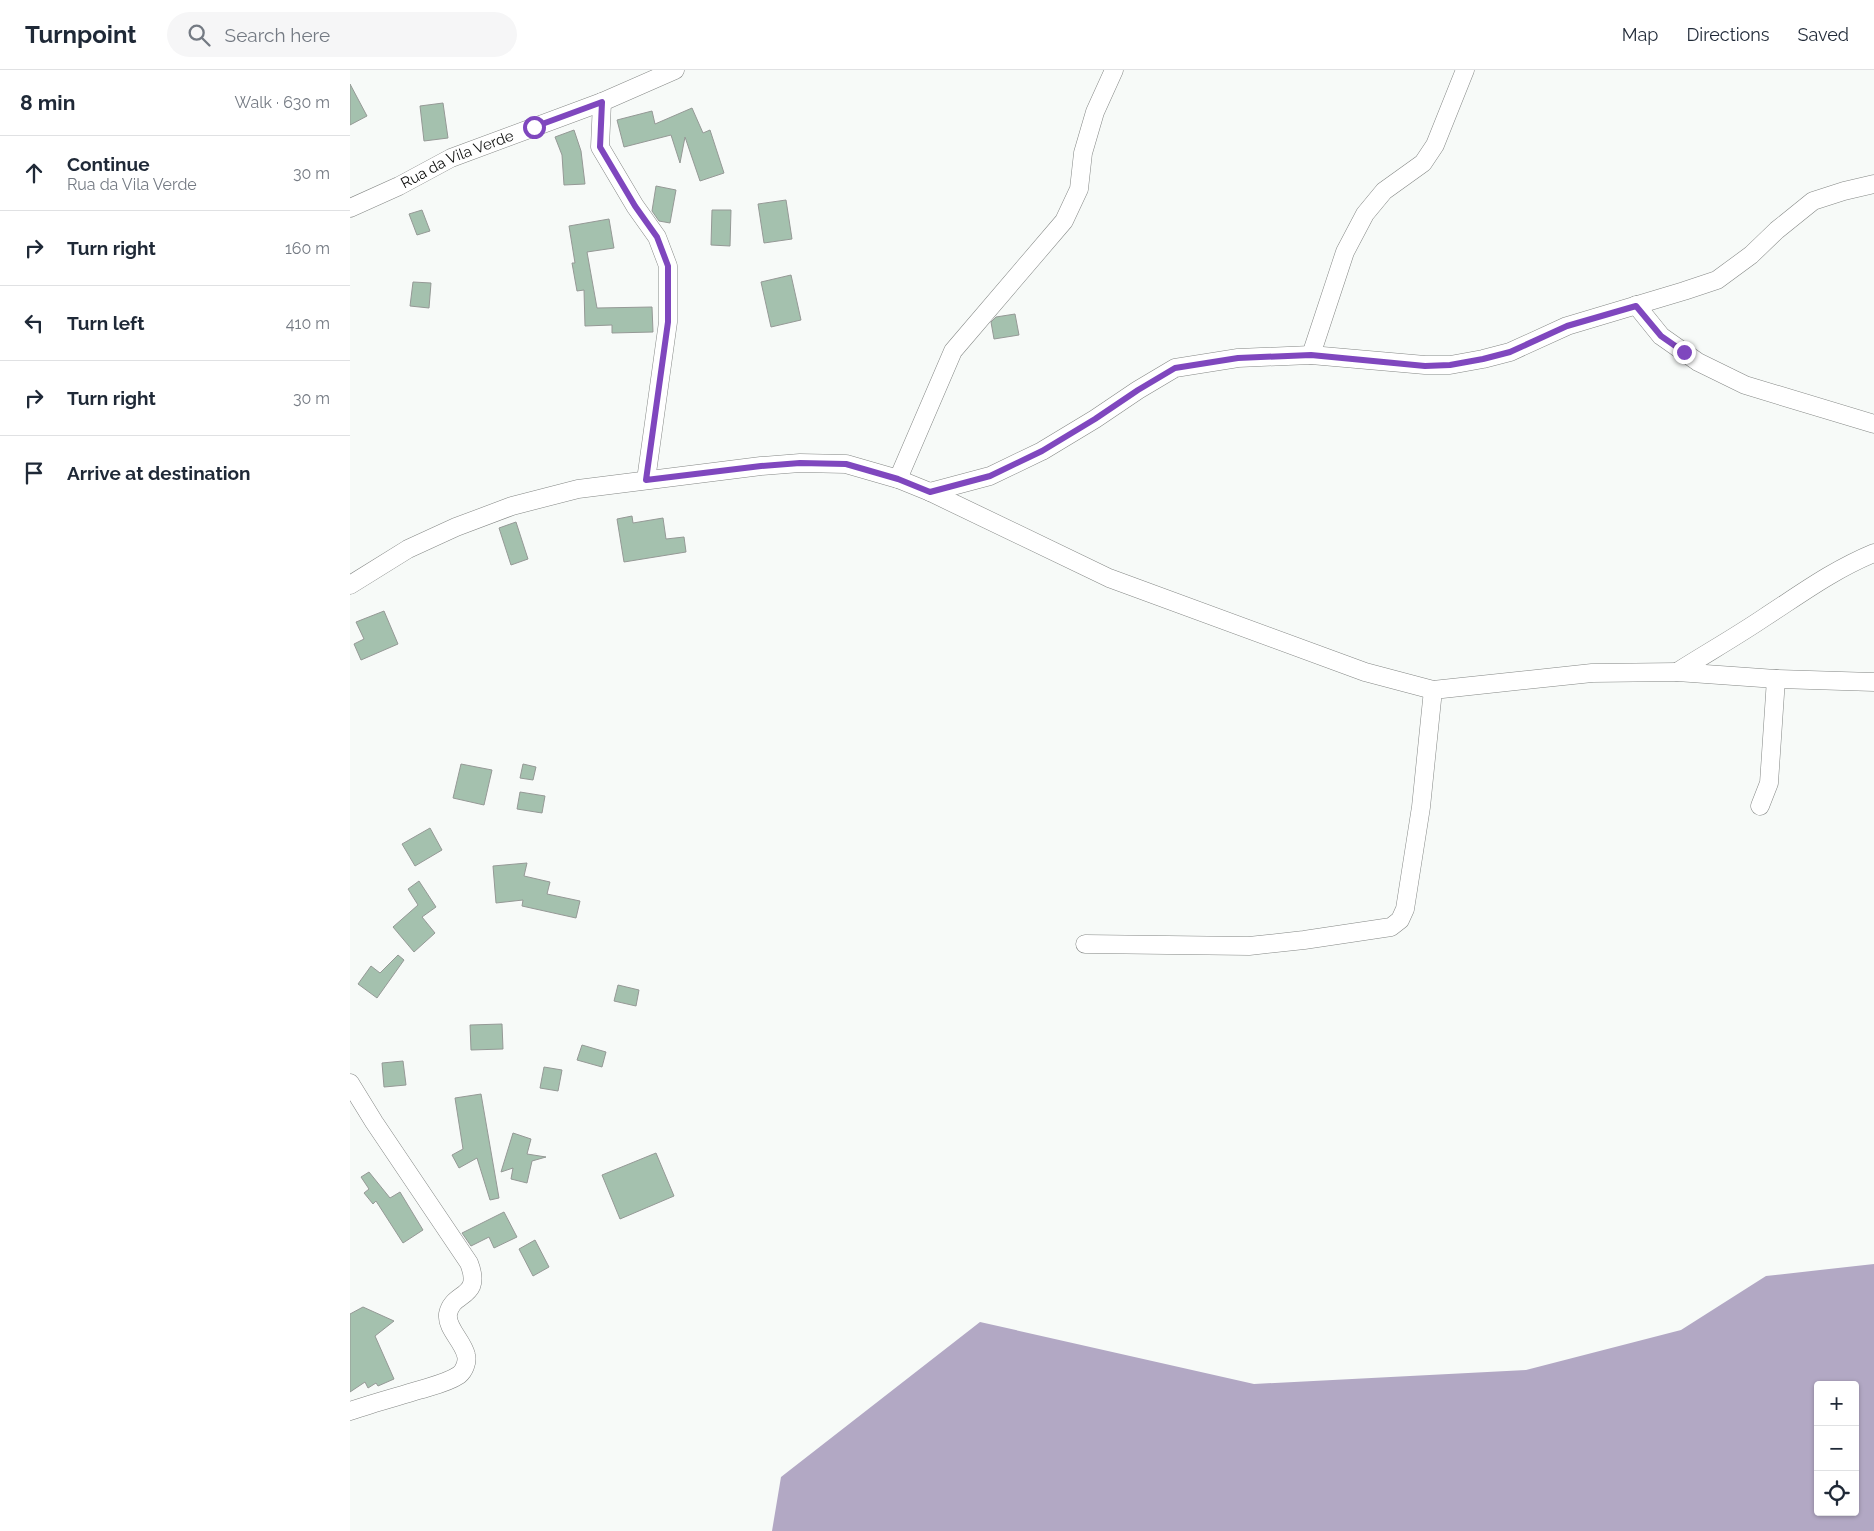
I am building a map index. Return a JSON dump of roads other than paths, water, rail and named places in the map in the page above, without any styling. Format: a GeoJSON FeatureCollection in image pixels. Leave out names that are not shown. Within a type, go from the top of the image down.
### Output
{"type":"FeatureCollection","features":[{"type":"Feature","properties":{"kind":"street","name":"Rua da Vila Verde"},"geometry":{"type":"LineString","coordinates":[[350,208],[399,186],[451,158],[602,102],[676,70]]}},
{"type":"Feature","properties":{"kind":"street"},"geometry":{"type":"LineString","coordinates":[[898,479],[953,351],[1064,221],[1078,189],[1083,153],[1096,112],[1114,70]]}},
{"type":"Feature","properties":{"kind":"street"},"geometry":{"type":"LineString","coordinates":[[1311,355],[1345,252],[1365,214],[1384,191],[1423,163],[1434,145],[1465,70]]}},
{"type":"Feature","properties":{"kind":"street"},"geometry":{"type":"LineString","coordinates":[[602,102],[600,147],[635,206],[657,237],[668,266],[668,322],[646,480]]}},
{"type":"Feature","properties":{"kind":"street"},"geometry":{"type":"LineString","coordinates":[[930,492],[990,476],[1042,451],[1175,368],[1238,358],[1311,355],[1425,366],[1450,365],[1510,352],[1567,326],[1717,280],[1751,255],[1777,230],[1813,201],[1874,184]]}},
{"type":"Feature","properties":{"kind":"street"},"geometry":{"type":"LineString","coordinates":[[1636,306],[1661,336],[1698,362],[1745,386],[1874,424]]}},
{"type":"Feature","properties":{"kind":"street"},"geometry":{"type":"LineString","coordinates":[[350,585],[408,549],[456,527],[512,506],[578,489],[761,466],[800,463],[846,464],[898,479],[930,492],[1109,578],[1365,672],[1434,690],[1592,673],[1678,672],[1776,679],[1874,682]]}},
{"type":"Feature","properties":{"kind":"street"},"geometry":{"type":"LineString","coordinates":[[1678,672],[1763,619],[1827,575],[1874,553]]}},
{"type":"Feature","properties":{"kind":"street"},"geometry":{"type":"LineString","coordinates":[[1760,806],[1769,783],[1776,679]]}},
{"type":"Feature","properties":{"kind":"street"},"geometry":{"type":"LineString","coordinates":[[1085,944],[1249,946],[1391,928],[1400,920],[1405,909],[1421,807],[1434,690]]}},
{"type":"Feature","properties":{"kind":"street"},"geometry":{"type":"LineString","coordinates":[[350,1083],[469,1263],[473,1273],[473,1282],[467,1292],[450,1306],[447,1316],[466,1355],[465,1367],[460,1375],[443,1383],[350,1412]]}}]}
